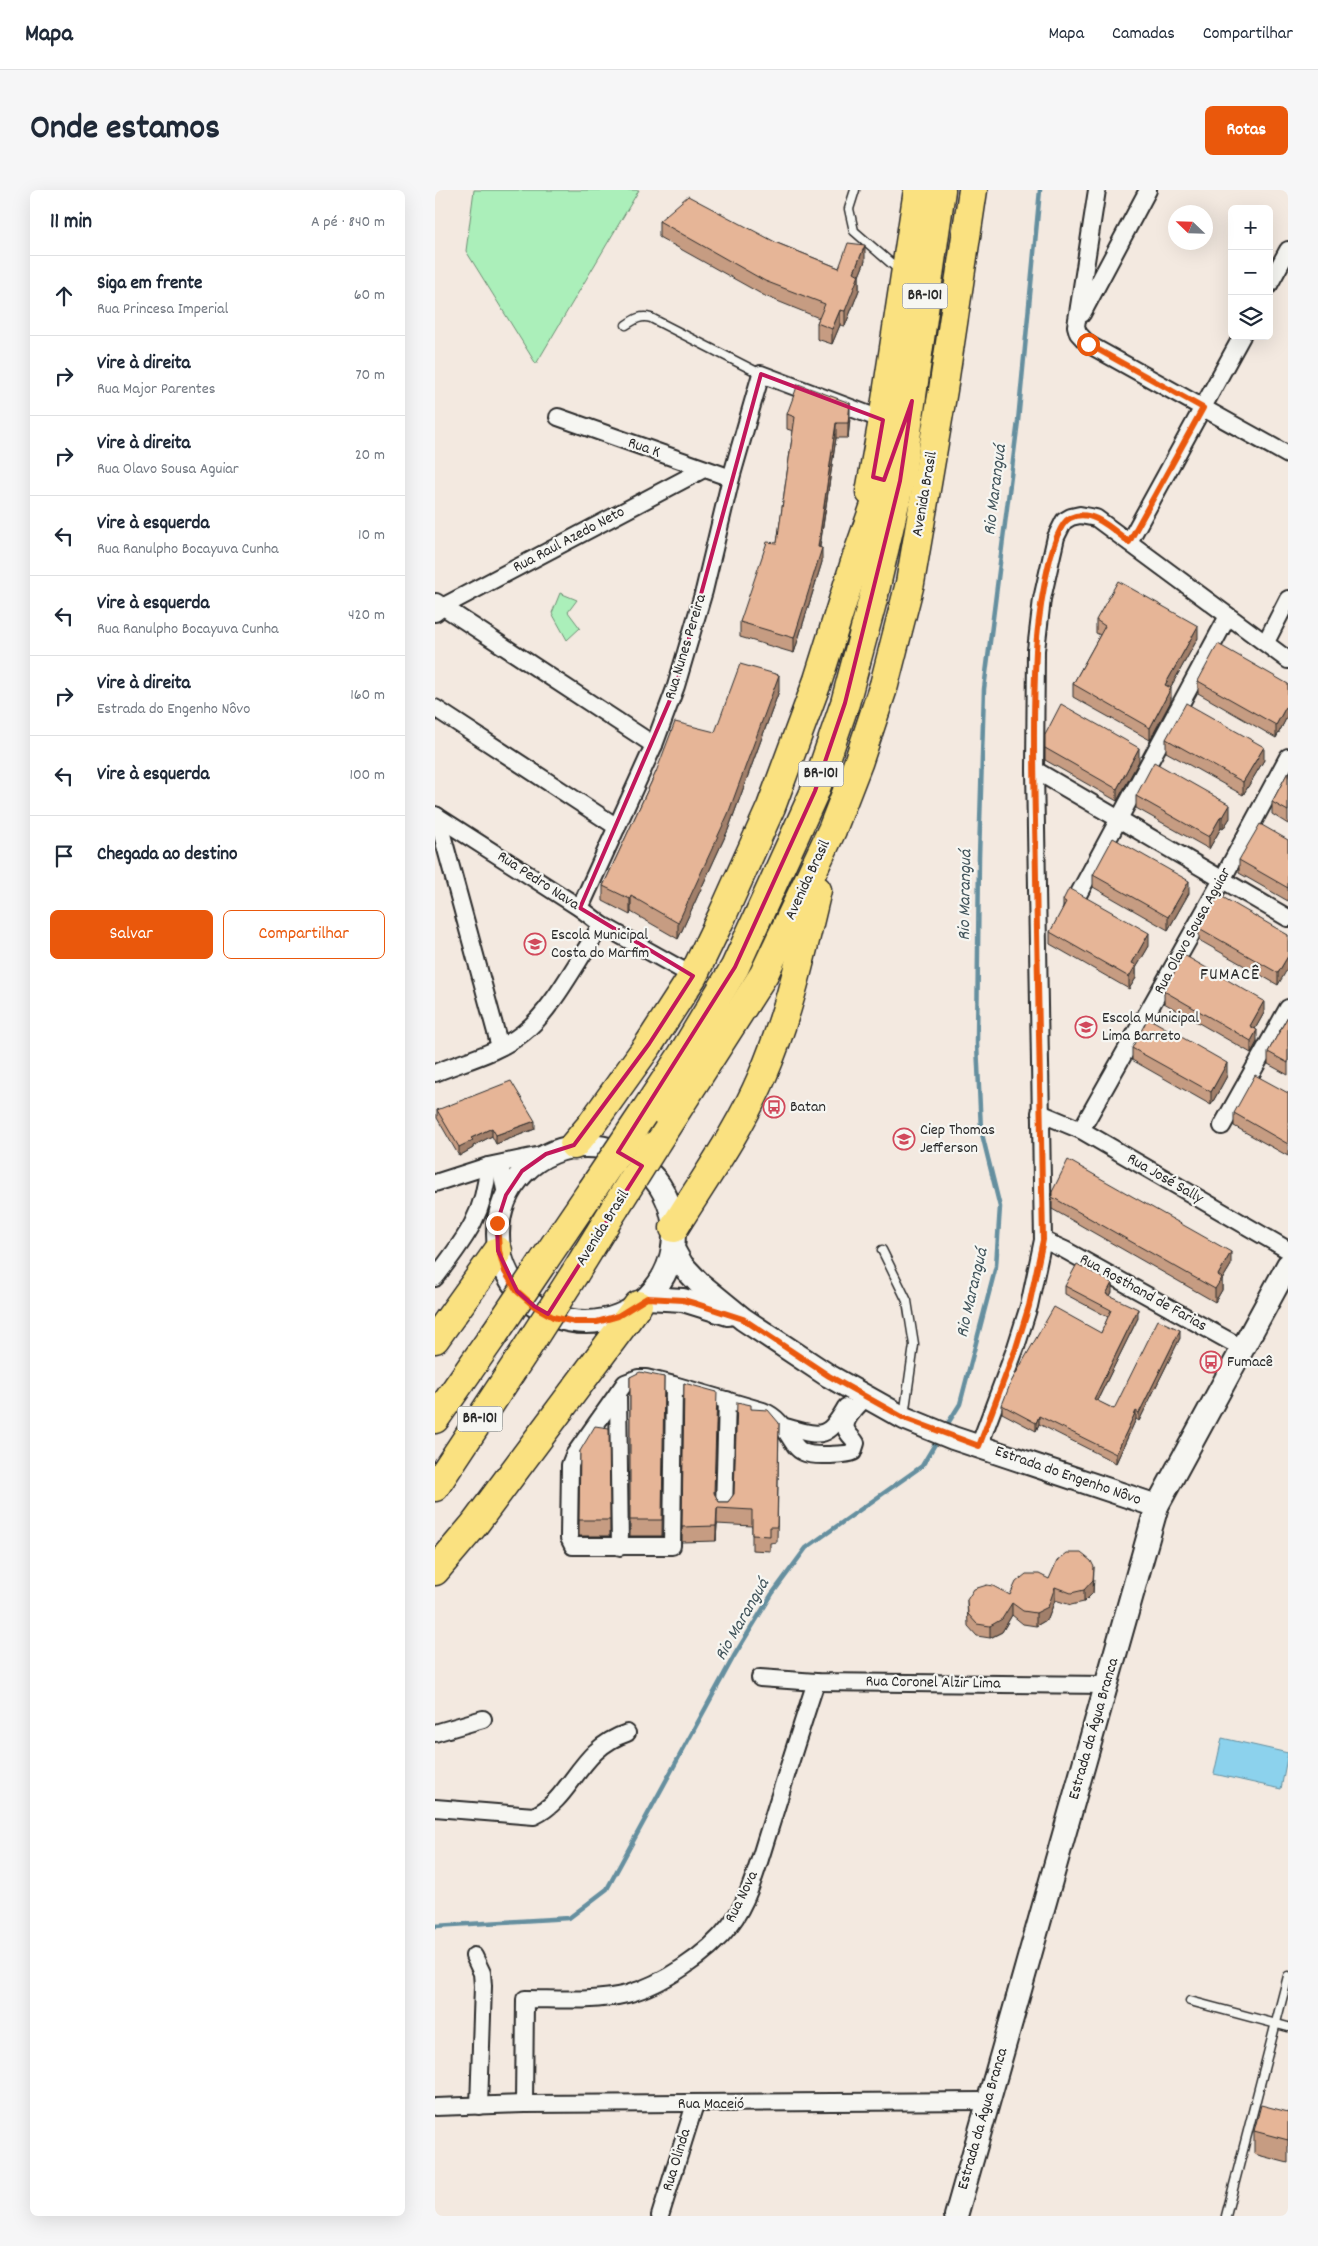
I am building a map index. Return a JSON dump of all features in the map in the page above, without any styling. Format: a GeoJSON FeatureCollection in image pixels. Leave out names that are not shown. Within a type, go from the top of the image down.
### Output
{"type":"FeatureCollection","features":[{"type":"Feature","properties":{"kind":"highway"},"geometry":{"type":"LineString","coordinates":[[855,558],[883,420],[918,190]]}},
{"type":"Feature","properties":{"kind":"highway","name":"Avenida Brasil"},"geometry":{"type":"LineString","coordinates":[[435,1419],[682,1055],[735,967],[815,791],[845,702],[873,599],[900,481],[913,401],[941,190]]}},
{"type":"Feature","properties":{"kind":"highway","name":"Avenida Brasil"},"geometry":{"type":"LineString","coordinates":[[435,1486],[525,1351],[764,974],[832,830],[858,763],[884,685],[910,583],[943,390],[973,190]]}},
{"type":"Feature","properties":{"kind":"highway"},"geometry":{"type":"LineString","coordinates":[[574,1145],[591,1125],[649,1044],[693,976],[771,807],[818,680],[855,558],[913,401]]}},
{"type":"Feature","properties":{"kind":"highway"},"geometry":{"type":"LineString","coordinates":[[674,1238],[725,1149],[762,1078],[776,1042],[797,973],[832,830]]}},
{"type":"Feature","properties":{"kind":"highway"},"geometry":{"type":"LineString","coordinates":[[435,1338],[499,1251]]}},
{"type":"Feature","properties":{"kind":"highway"},"geometry":{"type":"LineString","coordinates":[[435,1571],[474,1525],[642,1302]]}},
{"type":"Feature","properties":{"kind":"main road"},"geometry":{"type":"LineString","coordinates":[[574,1145],[603,1146],[630,1156],[653,1175],[668,1200],[674,1238],[668,1266],[659,1283],[642,1302],[618,1316],[597,1322],[575,1322],[553,1317],[534,1306],[517,1291],[505,1272],[499,1251],[497,1223],[506,1195],[522,1171],[546,1154],[574,1145]]}},
{"type":"Feature","properties":{"kind":"main road","name":"Estrada do Engenho Nôvo"},"geometry":{"type":"LineString","coordinates":[[674,1238],[677,1258],[694,1278],[743,1319],[860,1394],[904,1418],[953,1438],[1157,1506]]}},
{"type":"Feature","properties":{"kind":"main road","name":"Estrada da Água Branca"},"geometry":{"type":"LineString","coordinates":[[955,2216],[1157,1506],[1288,1265]]}},
{"type":"Feature","properties":{"kind":"main road","name":"Estrada do Engenho Nôvo"},"geometry":{"type":"LineString","coordinates":[[642,1302],[683,1300],[743,1319]]}},
{"type":"Feature","properties":{"kind":"street"},"geometry":{"type":"LineString","coordinates":[[1097,190],[1076,326],[1078,333],[1088,344],[1288,455]]}},
{"type":"Feature","properties":{"kind":"street"},"geometry":{"type":"LineString","coordinates":[[1076,326],[1148,190]]}},
{"type":"Feature","properties":{"kind":"street"},"geometry":{"type":"LineString","coordinates":[[1273,278],[1288,250]]}},
{"type":"Feature","properties":{"kind":"street"},"geometry":{"type":"LineString","coordinates":[[1129,542],[1240,340]]}},
{"type":"Feature","properties":{"kind":"street"},"geometry":{"type":"LineString","coordinates":[[761,374],[883,420]]}},
{"type":"Feature","properties":{"kind":"street","name":"Rua Nunes Pereira"},"geometry":{"type":"LineString","coordinates":[[580,908],[654,744],[676,686],[701,600],[731,478],[761,374]]}},
{"type":"Feature","properties":{"kind":"street","name":"Rua K"},"geometry":{"type":"LineString","coordinates":[[558,417],[731,478]]}},
{"type":"Feature","properties":{"kind":"street","name":"Rua Raul Azedo Neto"},"geometry":{"type":"LineString","coordinates":[[438,607],[704,469]]}},
{"type":"Feature","properties":{"kind":"street"},"geometry":{"type":"LineString","coordinates":[[979,1446],[1016,1348],[1029,1306],[1043,1240],[1035,770],[1036,650],[1042,599],[1056,537],[1065,522],[1071,517],[1080,515],[1096,518],[1288,660]]}},
{"type":"Feature","properties":{"kind":"street"},"geometry":{"type":"LineString","coordinates":[[1266,642],[1288,599]]}},
{"type":"Feature","properties":{"kind":"street"},"geometry":{"type":"LineString","coordinates":[[438,607],[654,744]]}},
{"type":"Feature","properties":{"kind":"street"},"geometry":{"type":"LineString","coordinates":[[1078,895],[1118,817],[1228,616]]}},
{"type":"Feature","properties":{"kind":"street"},"geometry":{"type":"LineString","coordinates":[[435,708],[617,826]]}},
{"type":"Feature","properties":{"kind":"street","name":"Rua Olavo Sousa Aguiar"},"geometry":{"type":"LineString","coordinates":[[1081,1130],[1222,880],[1288,757]]}},
{"type":"Feature","properties":{"kind":"street"},"geometry":{"type":"LineString","coordinates":[[1035,770],[1288,918]]}},
{"type":"Feature","properties":{"kind":"street"},"geometry":{"type":"LineString","coordinates":[[436,815],[500,1047]]}},
{"type":"Feature","properties":{"kind":"street","name":"Rua Pedro Nava"},"geometry":{"type":"LineString","coordinates":[[436,815],[602,924],[693,976]]}},
{"type":"Feature","properties":{"kind":"street"},"geometry":{"type":"LineString","coordinates":[[435,1073],[500,1047],[522,1034],[536,1022],[602,924]]}},
{"type":"Feature","properties":{"kind":"street"},"geometry":{"type":"LineString","coordinates":[[1222,1126],[1288,1008]]}},
{"type":"Feature","properties":{"kind":"street","name":"Rua José Sally"},"geometry":{"type":"LineString","coordinates":[[1040,1113],[1081,1130],[1288,1250]]}},
{"type":"Feature","properties":{"kind":"street"},"geometry":{"type":"LineString","coordinates":[[435,1184],[494,1165],[546,1154]]}},
{"type":"Feature","properties":{"kind":"street"},"geometry":{"type":"LineString","coordinates":[[494,1165],[506,1195]]}},
{"type":"Feature","properties":{"kind":"street"},"geometry":{"type":"LineString","coordinates":[[435,1278],[461,1242],[481,1208],[494,1165]]}},
{"type":"Feature","properties":{"kind":"street","name":"Rua Rosthand de Farias"},"geometry":{"type":"LineString","coordinates":[[1043,1240],[1065,1250],[1242,1348]]}},
{"type":"Feature","properties":{"kind":"street"},"geometry":{"type":"LineString","coordinates":[[674,1385],[672,1546],[573,1546],[569,1538],[570,1465],[574,1455],[625,1384],[642,1377],[674,1385],[727,1400],[771,1414],[785,1428],[799,1450],[822,1455],[849,1454],[853,1452],[856,1444],[846,1425],[860,1394]]}},
{"type":"Feature","properties":{"kind":"street"},"geometry":{"type":"LineString","coordinates":[[618,1393],[620,1547]]}},
{"type":"Feature","properties":{"kind":"street"},"geometry":{"type":"LineString","coordinates":[[785,1428],[807,1433],[829,1432],[860,1394]]}},
{"type":"Feature","properties":{"kind":"street"},"geometry":{"type":"LineString","coordinates":[[724,1509],[727,1400]]}},
{"type":"Feature","properties":{"kind":"street","name":"Rua Coronel Alzir Lima"},"geometry":{"type":"LineString","coordinates":[[760,1678],[815,1682],[1107,1685]]}},
{"type":"Feature","properties":{"kind":"street","name":"Rua Nova"},"geometry":{"type":"LineString","coordinates":[[524,2104],[525,1999],[575,1999],[628,1994],[686,1965],[712,1945],[731,1924],[758,1865],[815,1682]]}},
{"type":"Feature","properties":{"kind":"street"},"geometry":{"type":"LineString","coordinates":[[435,1732],[483,1719]]}},
{"type":"Feature","properties":{"kind":"street"},"geometry":{"type":"LineString","coordinates":[[435,1808],[534,1816],[547,1807],[565,1788],[588,1757],[605,1742],[627,1733]]}},
{"type":"Feature","properties":{"kind":"street"},"geometry":{"type":"LineString","coordinates":[[474,1956],[482,1973],[483,1986],[479,2106]]}},
{"type":"Feature","properties":{"kind":"street","name":"Rua Maceió"},"geometry":{"type":"LineString","coordinates":[[435,2107],[524,2104],[987,2102]]}},
{"type":"Feature","properties":{"kind":"street","name":"Rua Olinda"},"geometry":{"type":"LineString","coordinates":[[660,2216],[695,2104]]}},
{"type":"Feature","properties":{"kind":"lane"},"geometry":{"type":"LineString","coordinates":[[855,190],[849,209],[854,231],[905,276]]}},
{"type":"Feature","properties":{"kind":"lane"},"geometry":{"type":"LineString","coordinates":[[626,324],[644,316],[651,318],[761,374]]}},
{"type":"Feature","properties":{"kind":"lane"},"geometry":{"type":"LineString","coordinates":[[882,1250],[907,1301],[914,1345],[904,1418]]}},
{"type":"Feature","properties":{"kind":"lane"},"geometry":{"type":"LineString","coordinates":[[1226,2216],[1288,1976]]}},
{"type":"Feature","properties":{"kind":"lane"},"geometry":{"type":"LineString","coordinates":[[1190,2000],[1288,2027]]}},
{"type":"Feature","properties":{"kind":"highlighted area"},"geometry":{"type":"Polygon","coordinates":[[[761,374],[883,420],[873,477],[884,480],[912,401],[900,481],[845,703],[815,791],[735,967],[618,1152],[642,1166],[548,1314],[534,1306],[517,1291],[498,1251],[497,1223],[506,1195],[522,1171],[546,1154],[574,1145],[649,1044],[693,976],[580,908],[676,686],[761,374]]]}},
{"type":"Feature","properties":{"kind":"green space"},"geometry":{"type":"Polygon","coordinates":[[[474,190],[639,190],[536,364],[466,251],[474,190]]]}},
{"type":"Feature","properties":{"kind":"green space"},"geometry":{"type":"Polygon","coordinates":[[[560,593],[577,600],[568,612],[580,628],[567,640],[552,613],[560,593]]]}},
{"type":"Feature","properties":{"kind":"water"},"geometry":{"type":"Polygon","coordinates":[[[1222,1738],[1288,1753],[1281,1789],[1214,1774],[1222,1738]]]}},
{"type":"Feature","properties":{"kind":"building"},"geometry":{"type":"Polygon","coordinates":[[[688,196],[777,243],[839,268],[848,243],[865,245],[854,272],[859,275],[845,311],[840,310],[832,329],[817,323],[825,304],[765,281],[659,221],[688,196]]]}},
{"type":"Feature","properties":{"kind":"building"},"geometry":{"type":"Polygon","coordinates":[[[798,384],[850,403],[848,423],[836,423],[818,547],[822,548],[794,638],[740,622],[767,542],[777,543],[795,417],[787,414],[798,384]]]}},
{"type":"Feature","properties":{"kind":"building"},"geometry":{"type":"Polygon","coordinates":[[[1118,581],[1198,626],[1165,685],[1171,688],[1150,728],[1073,684],[1105,626],[1096,620],[1118,581]]]}},
{"type":"Feature","properties":{"kind":"building"},"geometry":{"type":"Polygon","coordinates":[[[1218,644],[1288,684],[1288,703],[1276,725],[1198,681],[1218,644]]]}},
{"type":"Feature","properties":{"kind":"building"},"geometry":{"type":"Polygon","coordinates":[[[740,664],[779,675],[728,814],[678,923],[631,896],[630,899],[603,886],[656,772],[675,722],[715,732],[740,664]]]}},
{"type":"Feature","properties":{"kind":"building"},"geometry":{"type":"Polygon","coordinates":[[[1186,703],[1264,747],[1243,782],[1166,739],[1186,703]]]}},
{"type":"Feature","properties":{"kind":"building"},"geometry":{"type":"Polygon","coordinates":[[[1061,704],[1139,748],[1117,789],[1045,748],[1045,735],[1061,704]]]}},
{"type":"Feature","properties":{"kind":"building"},"geometry":{"type":"Polygon","coordinates":[[[1154,762],[1230,805],[1209,837],[1136,796],[1154,762]]]}},
{"type":"Feature","properties":{"kind":"building"},"geometry":{"type":"Polygon","coordinates":[[[1288,772],[1288,811],[1272,802],[1288,772]]]}},
{"type":"Feature","properties":{"kind":"building"},"geometry":{"type":"Polygon","coordinates":[[[1260,824],[1288,840],[1288,888],[1239,860],[1260,824]]]}},
{"type":"Feature","properties":{"kind":"building"},"geometry":{"type":"Polygon","coordinates":[[[1113,838],[1189,881],[1168,917],[1093,875],[1113,838]]]}},
{"type":"Feature","properties":{"kind":"building"},"geometry":{"type":"Polygon","coordinates":[[[1069,888],[1149,933],[1132,963],[1136,965],[1129,977],[1050,932],[1066,902],[1063,900],[1069,888]]]}},
{"type":"Feature","properties":{"kind":"building"},"geometry":{"type":"Polygon","coordinates":[[[1219,895],[1288,935],[1288,956],[1278,973],[1199,928],[1219,895]]]}},
{"type":"Feature","properties":{"kind":"building"},"geometry":{"type":"Polygon","coordinates":[[[1184,955],[1264,1001],[1250,1026],[1257,1030],[1251,1041],[1164,991],[1184,955]]]}},
{"type":"Feature","properties":{"kind":"building"},"geometry":{"type":"Polygon","coordinates":[[[1288,1016],[1288,1063],[1268,1052],[1288,1016]]]}},
{"type":"Feature","properties":{"kind":"building"},"geometry":{"type":"Polygon","coordinates":[[[1148,1018],[1227,1063],[1211,1092],[1132,1048],[1148,1018]]]}},
{"type":"Feature","properties":{"kind":"building"},"geometry":{"type":"Polygon","coordinates":[[[1255,1075],[1288,1093],[1288,1144],[1234,1113],[1255,1075]]]}},
{"type":"Feature","properties":{"kind":"building"},"geometry":{"type":"Polygon","coordinates":[[[511,1081],[535,1121],[496,1135],[492,1128],[471,1138],[473,1140],[459,1147],[437,1110],[511,1081]]]}},
{"type":"Feature","properties":{"kind":"building"},"geometry":{"type":"Polygon","coordinates":[[[1068,1160],[1231,1252],[1218,1275],[1222,1278],[1215,1289],[1052,1197],[1052,1192],[1068,1160]]]}},
{"type":"Feature","properties":{"kind":"building"},"geometry":{"type":"Polygon","coordinates":[[[1077,1264],[1112,1283],[1106,1294],[1138,1309],[1094,1399],[1114,1409],[1158,1320],[1180,1330],[1139,1413],[1136,1411],[1116,1454],[1039,1416],[1036,1423],[1002,1405],[1011,1382],[1054,1307],[1101,1333],[1111,1310],[1065,1286],[1077,1264]]]}},
{"type":"Feature","properties":{"kind":"building"},"geometry":{"type":"Polygon","coordinates":[[[640,1372],[664,1377],[662,1520],[630,1520],[630,1377],[640,1372]]]}},
{"type":"Feature","properties":{"kind":"building"},"geometry":{"type":"Polygon","coordinates":[[[684,1383],[717,1392],[714,1493],[719,1502],[728,1502],[734,1494],[737,1402],[751,1405],[751,1409],[768,1410],[779,1423],[777,1527],[770,1527],[770,1536],[752,1535],[752,1510],[717,1508],[716,1526],[682,1527],[684,1383]]]}},
{"type":"Feature","properties":{"kind":"building"},"geometry":{"type":"Polygon","coordinates":[[[595,1426],[609,1428],[610,1520],[579,1520],[580,1451],[595,1426]]]}},
{"type":"Feature","properties":{"kind":"building"},"geometry":{"type":"Polygon","coordinates":[[[1067,1553],[1081,1553],[1091,1561],[1094,1567],[1093,1580],[1084,1590],[1071,1593],[1055,1587],[1048,1607],[1036,1613],[1023,1611],[1012,1603],[1002,1619],[990,1626],[977,1624],[968,1614],[967,1600],[974,1589],[987,1585],[993,1586],[1010,1595],[1016,1582],[1026,1574],[1039,1574],[1049,1579],[1057,1561],[1067,1553]]]}},
{"type":"Feature","properties":{"kind":"building"},"geometry":{"type":"Polygon","coordinates":[[[1261,2105],[1288,2112],[1288,2140],[1254,2131],[1261,2105]]]}},
{"type":"Feature","properties":{"kind":"waterway","name":"Rio Maranguá"},"geometry":{"type":"LineString","coordinates":[[945,1428],[960,1404],[996,1266],[1000,1207],[981,1130],[977,1044],[979,857],[984,689],[1018,421],[1040,190]]}},
{"type":"Feature","properties":{"kind":"waterway","name":"Rio Maranguá"},"geometry":{"type":"LineString","coordinates":[[435,1926],[569,1918],[607,1889],[734,1656],[772,1594],[806,1548],[922,1466],[938,1439]]}},
{"type":"Feature","properties":{"kind":"place","name":"Escola Municipal Costa do Marfim"},"geometry":{"type":"Point","coordinates":[535,944]}},
{"type":"Feature","properties":{"kind":"place","name":"Escola Municipal Lima Barreto"},"geometry":{"type":"Point","coordinates":[1086,1027]}},
{"type":"Feature","properties":{"kind":"place","name":"Batan"},"geometry":{"type":"Point","coordinates":[774,1107]}},
{"type":"Feature","properties":{"kind":"place","name":"Ciep Thomas Jefferson"},"geometry":{"type":"Point","coordinates":[904,1139]}},
{"type":"Feature","properties":{"kind":"place","name":"Fumacê"},"geometry":{"type":"Point","coordinates":[1211,1362]}},
{"type":"Feature","properties":{"kind":"district","name":"FUMACÊ"},"geometry":{"type":"Point","coordinates":[1230,975]}},
{"type":"Feature","properties":{"kind":"route"},"geometry":{"type":"LineString","coordinates":[[497,1223],[499,1251],[505,1272],[517,1291],[534,1306],[553,1317],[575,1322],[597,1322],[618,1316],[637,1306],[647,1298],[683,1300],[697,1304],[743,1319],[829,1376],[865,1398],[904,1418],[953,1438],[979,1446],[1016,1348],[1029,1306],[1043,1240],[1035,770],[1036,650],[1042,599],[1049,566],[1056,537],[1061,527],[1071,517],[1086,515],[1096,518],[1129,542],[1203,408],[1088,344]]}}]}
